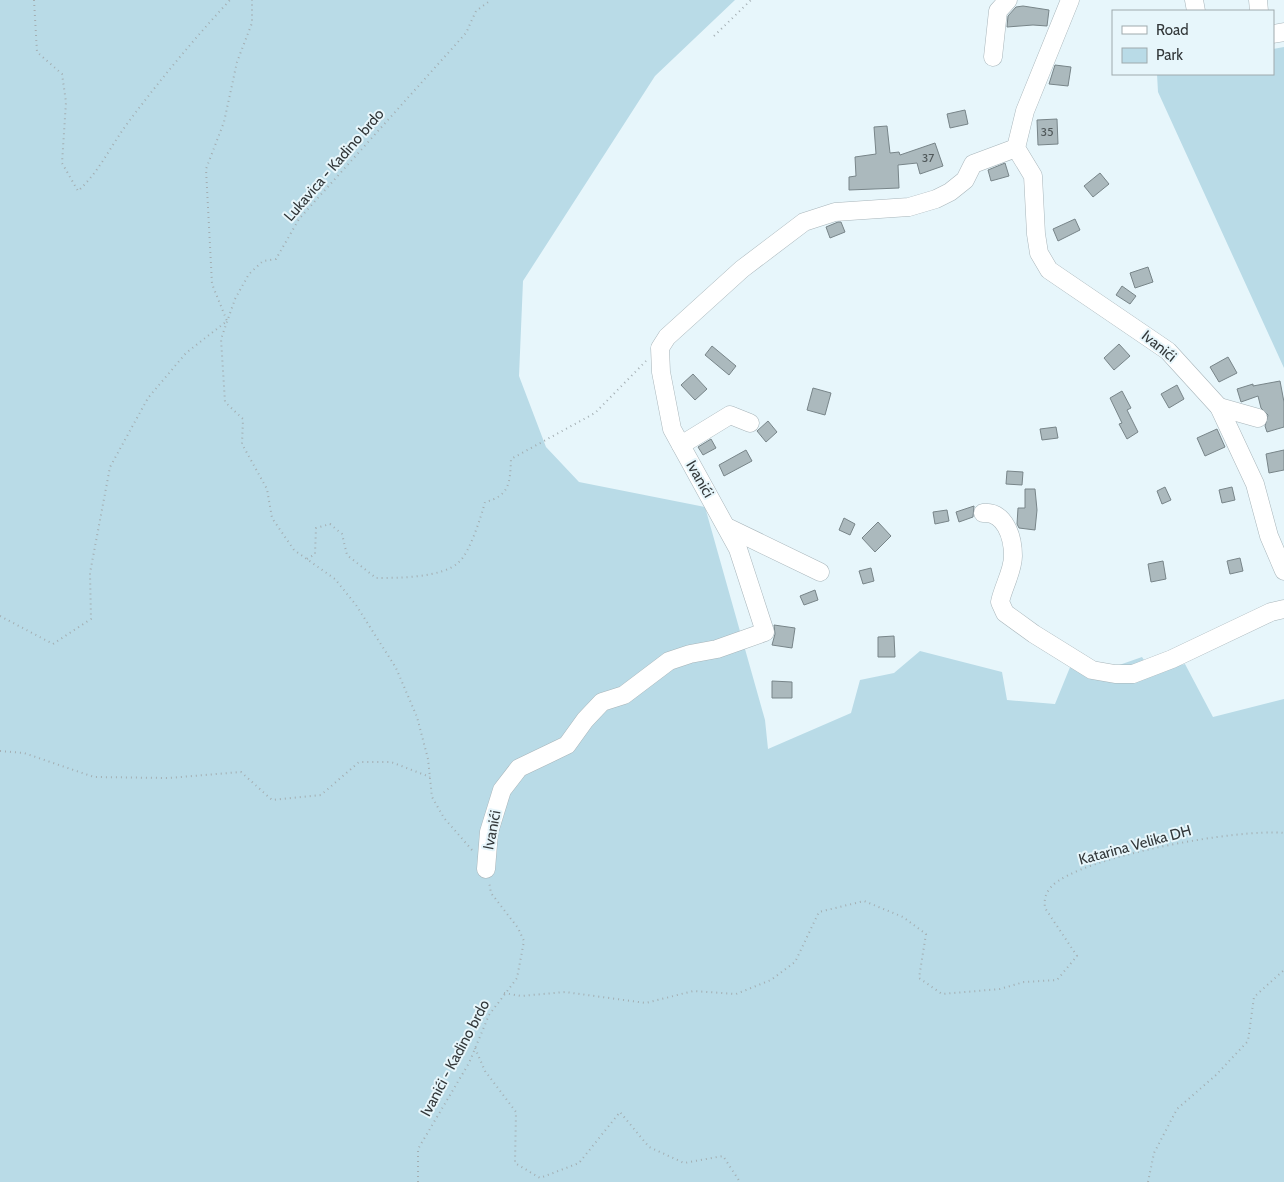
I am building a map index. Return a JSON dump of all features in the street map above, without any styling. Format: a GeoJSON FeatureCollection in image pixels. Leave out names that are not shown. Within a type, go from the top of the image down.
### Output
{"type":"FeatureCollection","features":[{"type":"Feature","properties":{"kind":"street"},"geometry":{"type":"LineString","coordinates":[[993,57],[998,11],[1008,0]]}},
{"type":"Feature","properties":{"kind":"street"},"geometry":{"type":"LineString","coordinates":[[660,348],[667,337],[742,269],[804,222],[835,212],[909,207],[936,199],[950,192],[965,180],[973,164],[1016,148],[1025,111],[1070,0]]}},
{"type":"Feature","properties":{"kind":"street","name":"Ivanići"},"geometry":{"type":"LineString","coordinates":[[1016,148],[1033,176],[1036,234],[1039,253],[1049,270],[1168,351],[1219,407],[1254,484],[1269,536],[1284,571]]}},
{"type":"Feature","properties":{"kind":"street","name":"Ivanići"},"geometry":{"type":"LineString","coordinates":[[486,869],[489,832],[502,790],[520,768],[567,746],[585,720],[602,702],[624,695],[669,661],[690,654],[717,649],[765,632],[750,580],[727,527],[672,430],[661,372],[660,348]]}},
{"type":"Feature","properties":{"kind":"street"},"geometry":{"type":"LineString","coordinates":[[1219,407],[1258,418]]}},
{"type":"Feature","properties":{"kind":"street"},"geometry":{"type":"LineString","coordinates":[[681,445],[730,415],[750,423]]}},
{"type":"Feature","properties":{"kind":"street"},"geometry":{"type":"LineString","coordinates":[[983,513],[991,512],[1003,519],[1011,540],[1013,557],[1000,602],[1005,612],[1016,623],[1092,670],[1115,674],[1132,674],[1172,659],[1271,612],[1284,609]]}},
{"type":"Feature","properties":{"kind":"street"},"geometry":{"type":"LineString","coordinates":[[727,527],[820,572]]}},
{"type":"Feature","properties":{"kind":"path"},"geometry":{"type":"LineString","coordinates":[[34,0],[37,52],[62,74],[66,102],[62,162],[78,191],[94,177],[126,126],[173,64],[230,0]]}},
{"type":"Feature","properties":{"kind":"path"},"geometry":{"type":"LineString","coordinates":[[0,616],[53,644],[91,619],[90,572],[110,467],[148,398],[186,353],[227,321],[212,284],[206,169],[224,122],[237,62],[252,23],[252,0]]}},
{"type":"Feature","properties":{"kind":"path","name":"Lukavica - Kadino brdo"},"geometry":{"type":"LineString","coordinates":[[486,869],[477,855],[444,818],[432,797],[428,759],[417,717],[396,668],[356,605],[335,579],[294,550],[272,518],[267,489],[242,444],[243,419],[225,402],[221,338],[235,299],[249,274],[263,261],[276,259],[299,219],[466,33],[476,11],[491,0]]}},
{"type":"Feature","properties":{"kind":"path"},"geometry":{"type":"LineString","coordinates":[[714,36],[751,0]]}},
{"type":"Feature","properties":{"kind":"path"},"geometry":{"type":"LineString","coordinates":[[307,559],[316,554],[316,528],[330,524],[342,534],[348,555],[376,578],[424,575],[444,570],[459,562],[479,525],[485,502],[498,499],[510,484],[511,459],[595,413],[660,348]]}},
{"type":"Feature","properties":{"kind":"path"},"geometry":{"type":"LineString","coordinates":[[0,751],[24,753],[94,777],[169,778],[241,772],[272,800],[321,795],[359,762],[391,762],[430,777]]}},
{"type":"Feature","properties":{"kind":"path","name":"Katarina Velika DH"},"geometry":{"type":"LineString","coordinates":[[504,993],[522,996],[565,992],[646,1003],[693,991],[736,994],[771,980],[795,962],[819,912],[864,901],[903,917],[926,934],[919,978],[942,994],[1000,989],[1024,982],[1057,980],[1077,956],[1045,908],[1044,899],[1051,888],[1060,880],[1084,868],[1182,842],[1268,832],[1284,833]]}},
{"type":"Feature","properties":{"kind":"path","name":"Ivanići - Kadino brdo"},"geometry":{"type":"LineString","coordinates":[[418,1182],[418,1149],[469,1063],[489,1014],[517,978],[524,940],[518,928],[491,892],[486,869]]}},
{"type":"Feature","properties":{"kind":"path"},"geometry":{"type":"LineString","coordinates":[[1148,1182],[1154,1153],[1177,1109],[1216,1075],[1248,1041],[1254,997],[1284,970]]}},
{"type":"Feature","properties":{"kind":"path"},"geometry":{"type":"LineString","coordinates":[[475,1048],[486,1071],[516,1112],[515,1163],[540,1178],[579,1163],[620,1112],[650,1148],[684,1163],[722,1156],[740,1182]]}},
{"type":"Feature","properties":{"kind":"green space"},"geometry":{"type":"Polygon","coordinates":[[[0,0],[735,0],[655,76],[523,281],[519,376],[546,447],[579,482],[705,507],[765,720],[768,749],[851,713],[860,680],[894,673],[920,651],[1002,672],[1007,700],[1055,704],[1075,655],[1105,670],[1142,657],[1152,672],[1185,664],[1213,717],[1284,699],[1284,1182],[0,1182],[0,0]]]}},
{"type":"Feature","properties":{"kind":"green space"},"geometry":{"type":"Polygon","coordinates":[[[1284,47],[1284,368],[1158,92],[1157,75],[1274,75],[1274,49],[1284,47]]]}},
{"type":"Feature","properties":{"kind":"building"},"geometry":{"type":"Polygon","coordinates":[[[1023,6],[1049,10],[1047,26],[1007,27],[1008,16],[1016,7],[1023,6]]]}},
{"type":"Feature","properties":{"kind":"building"},"geometry":{"type":"Polygon","coordinates":[[[1055,65],[1071,67],[1068,86],[1049,84],[1055,65]]]}},
{"type":"Feature","properties":{"kind":"building"},"geometry":{"type":"Polygon","coordinates":[[[965,110],[968,124],[950,128],[947,114],[965,110]]]}},
{"type":"Feature","properties":{"kind":"building"},"geometry":{"type":"Polygon","coordinates":[[[1057,119],[1058,144],[1038,145],[1037,120],[1057,119]]]}},
{"type":"Feature","properties":{"kind":"building"},"geometry":{"type":"Polygon","coordinates":[[[887,126],[890,153],[899,152],[900,155],[935,143],[943,166],[920,174],[917,163],[898,165],[899,188],[849,190],[849,177],[856,176],[855,157],[876,154],[874,127],[887,126]]]}},
{"type":"Feature","properties":{"kind":"building"},"geometry":{"type":"Polygon","coordinates":[[[1005,163],[1009,176],[991,181],[988,170],[1005,163]]]}},
{"type":"Feature","properties":{"kind":"building"},"geometry":{"type":"Polygon","coordinates":[[[1100,173],[1109,184],[1093,197],[1084,186],[1100,173]]]}},
{"type":"Feature","properties":{"kind":"building"},"geometry":{"type":"Polygon","coordinates":[[[1075,219],[1080,230],[1058,241],[1053,229],[1075,219]]]}},
{"type":"Feature","properties":{"kind":"building"},"geometry":{"type":"Polygon","coordinates":[[[841,222],[845,232],[830,238],[826,227],[841,222]]]}},
{"type":"Feature","properties":{"kind":"building"},"geometry":{"type":"Polygon","coordinates":[[[1148,267],[1153,282],[1135,288],[1130,273],[1148,267]]]}},
{"type":"Feature","properties":{"kind":"building"},"geometry":{"type":"Polygon","coordinates":[[[1122,286],[1136,296],[1130,304],[1116,295],[1122,286]]]}},
{"type":"Feature","properties":{"kind":"building"},"geometry":{"type":"Polygon","coordinates":[[[1119,344],[1130,356],[1114,370],[1104,358],[1119,344]]]}},
{"type":"Feature","properties":{"kind":"building"},"geometry":{"type":"Polygon","coordinates":[[[712,346],[736,366],[729,375],[705,355],[712,346]]]}},
{"type":"Feature","properties":{"kind":"building"},"geometry":{"type":"Polygon","coordinates":[[[1228,357],[1237,373],[1219,382],[1210,367],[1228,357]]]}},
{"type":"Feature","properties":{"kind":"building"},"geometry":{"type":"Polygon","coordinates":[[[693,374],[707,389],[695,400],[681,385],[693,374]]]}},
{"type":"Feature","properties":{"kind":"building"},"geometry":{"type":"Polygon","coordinates":[[[1280,381],[1284,402],[1284,427],[1267,432],[1265,426],[1268,415],[1261,408],[1258,396],[1241,402],[1237,389],[1253,384],[1253,386],[1280,381]]]}},
{"type":"Feature","properties":{"kind":"building"},"geometry":{"type":"Polygon","coordinates":[[[1177,385],[1184,399],[1169,408],[1161,394],[1177,385]]]}},
{"type":"Feature","properties":{"kind":"building"},"geometry":{"type":"Polygon","coordinates":[[[813,388],[831,393],[825,415],[807,410],[813,388]]]}},
{"type":"Feature","properties":{"kind":"building"},"geometry":{"type":"Polygon","coordinates":[[[1122,391],[1131,408],[1127,410],[1138,432],[1127,439],[1119,424],[1122,423],[1110,398],[1122,391]]]}},
{"type":"Feature","properties":{"kind":"building"},"geometry":{"type":"Polygon","coordinates":[[[768,421],[777,432],[766,442],[757,431],[768,421]]]}},
{"type":"Feature","properties":{"kind":"building"},"geometry":{"type":"Polygon","coordinates":[[[1056,427],[1058,438],[1042,440],[1040,429],[1056,427]]]}},
{"type":"Feature","properties":{"kind":"building"},"geometry":{"type":"Polygon","coordinates":[[[1217,429],[1225,447],[1205,456],[1197,438],[1217,429]]]}},
{"type":"Feature","properties":{"kind":"building"},"geometry":{"type":"Polygon","coordinates":[[[711,439],[716,448],[703,455],[698,447],[711,439]]]}},
{"type":"Feature","properties":{"kind":"building"},"geometry":{"type":"Polygon","coordinates":[[[746,450],[752,461],[724,476],[719,465],[746,450]]]}},
{"type":"Feature","properties":{"kind":"building"},"geometry":{"type":"Polygon","coordinates":[[[1284,450],[1284,470],[1269,473],[1266,454],[1284,450]]]}},
{"type":"Feature","properties":{"kind":"building"},"geometry":{"type":"Polygon","coordinates":[[[1007,471],[1023,472],[1022,485],[1006,484],[1007,471]]]}},
{"type":"Feature","properties":{"kind":"building"},"geometry":{"type":"Polygon","coordinates":[[[1165,487],[1171,500],[1162,504],[1157,491],[1165,487]]]}},
{"type":"Feature","properties":{"kind":"building"},"geometry":{"type":"Polygon","coordinates":[[[1232,487],[1235,500],[1222,503],[1219,490],[1232,487]]]}},
{"type":"Feature","properties":{"kind":"building"},"geometry":{"type":"Polygon","coordinates":[[[1025,489],[1035,489],[1037,510],[1035,530],[1019,528],[1017,524],[1018,508],[1025,508],[1025,489]]]}},
{"type":"Feature","properties":{"kind":"building"},"geometry":{"type":"Polygon","coordinates":[[[974,506],[973,517],[959,522],[956,512],[974,506]]]}},
{"type":"Feature","properties":{"kind":"building"},"geometry":{"type":"Polygon","coordinates":[[[947,510],[949,521],[935,524],[933,512],[947,510]]]}},
{"type":"Feature","properties":{"kind":"building"},"geometry":{"type":"Polygon","coordinates":[[[844,518],[855,524],[850,535],[839,530],[844,518]]]}},
{"type":"Feature","properties":{"kind":"building"},"geometry":{"type":"Polygon","coordinates":[[[878,522],[891,536],[875,552],[862,538],[878,522]]]}},
{"type":"Feature","properties":{"kind":"building"},"geometry":{"type":"Polygon","coordinates":[[[1240,558],[1243,571],[1230,574],[1227,561],[1240,558]]]}},
{"type":"Feature","properties":{"kind":"building"},"geometry":{"type":"Polygon","coordinates":[[[1163,561],[1166,579],[1151,582],[1148,564],[1163,561]]]}},
{"type":"Feature","properties":{"kind":"building"},"geometry":{"type":"Polygon","coordinates":[[[871,568],[874,581],[863,584],[859,571],[871,568]]]}},
{"type":"Feature","properties":{"kind":"building"},"geometry":{"type":"Polygon","coordinates":[[[815,590],[818,600],[804,605],[800,596],[815,590]]]}},
{"type":"Feature","properties":{"kind":"building"},"geometry":{"type":"Polygon","coordinates":[[[774,625],[795,628],[792,648],[772,645],[775,634],[774,625]]]}},
{"type":"Feature","properties":{"kind":"building"},"geometry":{"type":"Polygon","coordinates":[[[894,636],[895,657],[878,657],[878,637],[894,636]]]}},
{"type":"Feature","properties":{"kind":"building"},"geometry":{"type":"Polygon","coordinates":[[[772,681],[792,682],[792,698],[772,698],[772,681]]]}}]}
